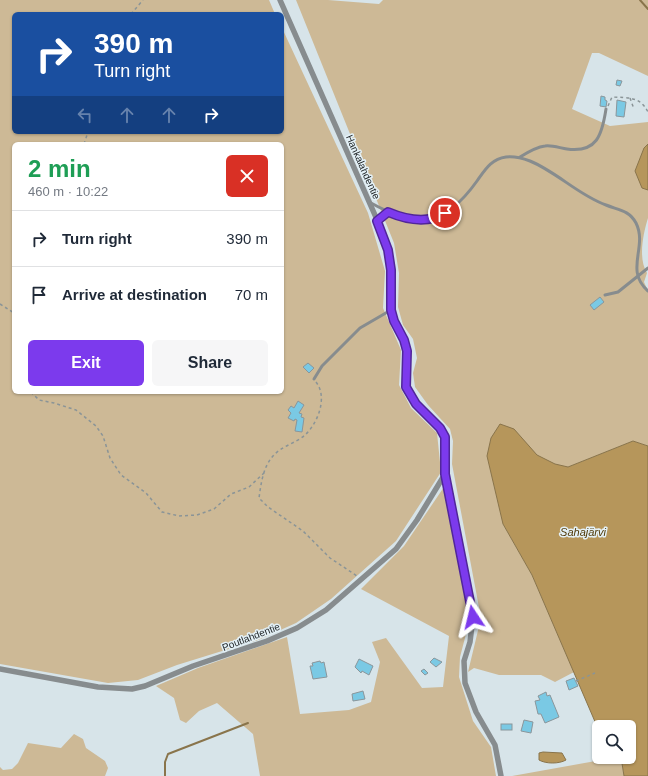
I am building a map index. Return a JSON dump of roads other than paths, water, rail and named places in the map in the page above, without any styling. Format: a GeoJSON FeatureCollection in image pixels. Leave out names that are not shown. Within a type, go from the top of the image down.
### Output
{"type":"FeatureCollection","features":[{"type":"Feature","properties":{"kind":"street","name":"Hankalahdentie"},"geometry":{"type":"LineString","coordinates":[[280,0],[369,202],[388,250],[391,270],[391,310],[394,321],[404,340],[407,351],[405,379],[410,396],[440,428],[445,437],[445,474],[473,617],[470,642],[464,661],[465,683],[476,712],[495,745],[501,776]]}},
{"type":"Feature","properties":{"kind":"street","name":"Poutlahdentie"},"geometry":{"type":"LineString","coordinates":[[0,669],[98,687],[132,688],[145,686],[194,666],[267,641],[297,628],[326,610],[396,548],[405,538],[445,474]]}},
{"type":"Feature","properties":{"kind":"lane"},"geometry":{"type":"LineString","coordinates":[[520,157],[537,148],[547,146],[582,150],[590,147],[596,142],[604,124],[606,109]]}},
{"type":"Feature","properties":{"kind":"lane"},"geometry":{"type":"LineString","coordinates":[[369,202],[388,212],[416,220],[430,220],[439,217],[465,195],[490,164],[505,157],[520,157],[546,169],[590,198],[627,213],[635,222],[640,240],[636,266],[637,276],[643,287],[648,291]]}},
{"type":"Feature","properties":{"kind":"lane"},"geometry":{"type":"LineString","coordinates":[[377,221],[388,212]]}},
{"type":"Feature","properties":{"kind":"lane"},"geometry":{"type":"LineString","coordinates":[[605,295],[618,292],[648,268]]}},
{"type":"Feature","properties":{"kind":"lane"},"geometry":{"type":"LineString","coordinates":[[314,378],[322,366],[360,328],[391,310]]}},
{"type":"Feature","properties":{"kind":"water"},"geometry":{"type":"Polygon","coordinates":[[[648,144],[648,190],[642,188],[635,171],[644,148],[648,144]]]}},
{"type":"Feature","properties":{"kind":"water","name":"Sahajärvi"},"geometry":{"type":"Polygon","coordinates":[[[500,424],[514,429],[537,455],[555,464],[568,467],[633,441],[648,446],[648,776],[624,776],[622,764],[636,764],[636,720],[594,720],[532,575],[503,524],[487,456],[491,438],[500,424]]]}},
{"type":"Feature","properties":{"kind":"water"},"geometry":{"type":"Polygon","coordinates":[[[539,753],[562,753],[566,760],[556,763],[549,763],[539,760],[539,753]]]}},
{"type":"Feature","properties":{"kind":"waterway"},"geometry":{"type":"LineString","coordinates":[[640,0],[648,9]]}},
{"type":"Feature","properties":{"kind":"waterway"},"geometry":{"type":"LineString","coordinates":[[165,776],[165,762],[168,754],[248,723]]}}]}
